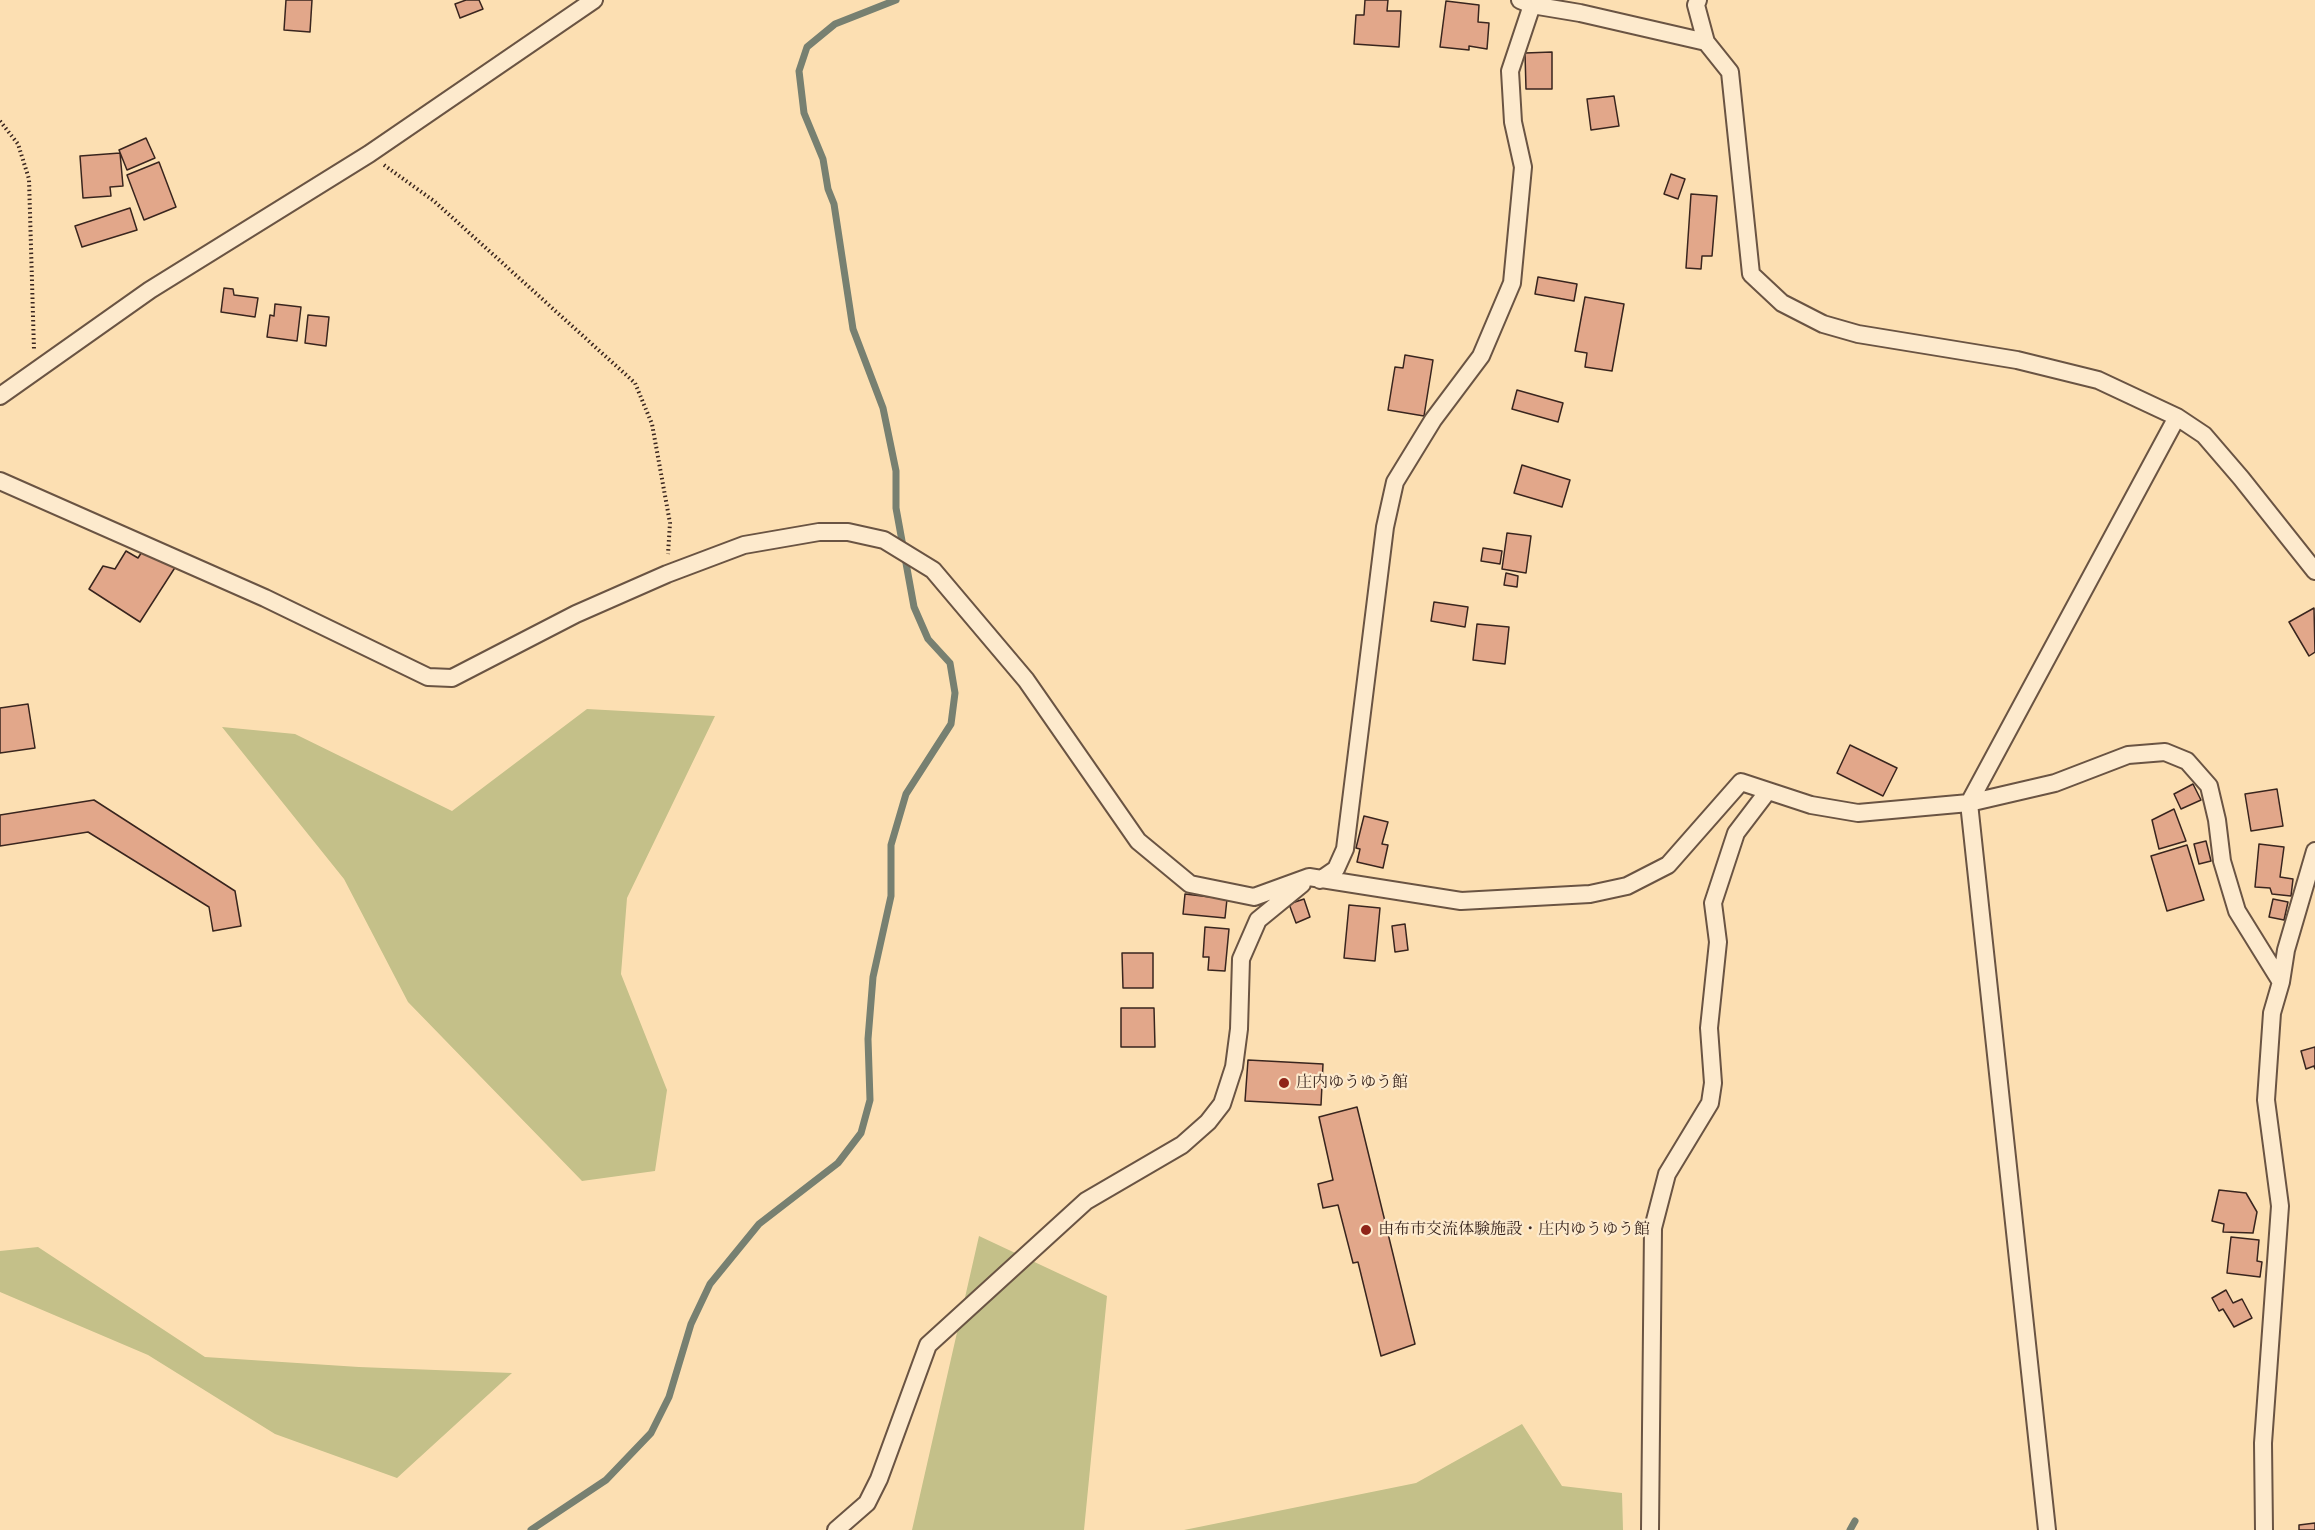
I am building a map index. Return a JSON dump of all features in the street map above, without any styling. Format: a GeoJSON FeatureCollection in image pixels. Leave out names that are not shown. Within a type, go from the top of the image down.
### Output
{"type":"FeatureCollection","features":[{"type":"Feature","properties":{"kind":"street"},"geometry":{"type":"LineString","coordinates":[[0,396],[150,290],[369,154],[594,0]]}},
{"type":"Feature","properties":{"kind":"street"},"geometry":{"type":"LineString","coordinates":[[1698,0],[1696,5],[1706,42],[1730,72],[1751,274],[1782,303],[1823,324],[1858,334],[2017,360],[2098,380],[2177,417],[2204,435],[2315,571]]}},
{"type":"Feature","properties":{"kind":"street"},"geometry":{"type":"LineString","coordinates":[[0,481],[265,598],[428,677],[452,678],[576,614],[667,574],[744,545],[819,532],[848,532],[884,540],[933,570],[1026,680],[1138,841],[1190,884],[1254,897],[1314,879],[1336,869],[1345,849],[1385,527],[1395,482],[1433,420],[1481,356],[1512,283],[1523,167],[1513,122],[1510,70],[1526,2],[1706,42]]}},
{"type":"Feature","properties":{"kind":"street"},"geometry":{"type":"LineString","coordinates":[[2047,1530],[1969,803],[2177,417]]}},
{"type":"Feature","properties":{"kind":"street"},"geometry":{"type":"LineString","coordinates":[[836,1530],[867,1503],[879,1479],[928,1345],[1086,1201],[1182,1145],[1208,1122],[1221,1104],[1233,1067],[1239,1029],[1241,959],[1258,920],[1314,879],[1461,901],[1590,894],[1627,886],[1668,865],[1741,782],[1811,805],[1858,813],[1969,803],[2055,783],[2128,755],[2165,752],[2187,761],[2209,786],[2217,820],[2222,861],[2237,911],[2282,982]]}},
{"type":"Feature","properties":{"kind":"street"},"geometry":{"type":"LineString","coordinates":[[1650,1530],[1653,1228],[1667,1174],[1710,1103],[1713,1083],[1709,1028],[1718,942],[1713,903],[1736,833],[1768,791]]}},
{"type":"Feature","properties":{"kind":"street"},"geometry":{"type":"LineString","coordinates":[[2264,1530],[2263,1443],[2280,1206],[2266,1100],[2272,1013],[2282,982],[2286,950],[2315,851]]}},
{"type":"Feature","properties":{"kind":"path"},"geometry":{"type":"LineString","coordinates":[[0,121],[18,144],[29,179],[34,372]]}},
{"type":"Feature","properties":{"kind":"path"},"geometry":{"type":"LineString","coordinates":[[369,154],[434,201],[635,383],[652,424],[669,523],[667,574]]}},
{"type":"Feature","properties":{"kind":"shaded area"},"geometry":{"type":"Polygon","coordinates":[[[587,709],[715,716],[627,898],[621,974],[667,1090],[655,1171],[582,1181],[408,1002],[344,879],[222,727],[295,734],[452,811],[587,709]]]}},
{"type":"Feature","properties":{"kind":"shaded area"},"geometry":{"type":"Polygon","coordinates":[[[979,1236],[1107,1296],[1084,1530],[912,1530],[979,1236]]]}},
{"type":"Feature","properties":{"kind":"shaded area"},"geometry":{"type":"Polygon","coordinates":[[[38,1247],[205,1357],[359,1367],[512,1373],[397,1478],[275,1434],[148,1355],[0,1292],[0,1251],[38,1247]]]}},
{"type":"Feature","properties":{"kind":"shaded area"},"geometry":{"type":"Polygon","coordinates":[[[1522,1424],[1562,1486],[1622,1493],[1623,1530],[1184,1530],[1416,1483],[1522,1424]]]}},
{"type":"Feature","properties":{"kind":"building"},"geometry":{"type":"Polygon","coordinates":[[[286,0],[312,0],[310,32],[284,30],[286,0]]]}},
{"type":"Feature","properties":{"kind":"building"},"geometry":{"type":"Polygon","coordinates":[[[466,0],[479,0],[483,9],[460,18],[455,4],[466,0]]]}},
{"type":"Feature","properties":{"kind":"building"},"geometry":{"type":"Polygon","coordinates":[[[1365,0],[1388,0],[1387,11],[1401,11],[1399,47],[1354,44],[1356,15],[1364,15],[1365,0]]]}},
{"type":"Feature","properties":{"kind":"building"},"geometry":{"type":"Polygon","coordinates":[[[1446,1],[1479,5],[1478,22],[1489,23],[1487,49],[1469,46],[1469,50],[1440,47],[1446,1]]]}},
{"type":"Feature","properties":{"kind":"building"},"geometry":{"type":"Polygon","coordinates":[[[1552,52],[1552,89],[1526,89],[1525,53],[1552,52]]]}},
{"type":"Feature","properties":{"kind":"building"},"geometry":{"type":"Polygon","coordinates":[[[1614,96],[1619,126],[1591,130],[1587,99],[1614,96]]]}},
{"type":"Feature","properties":{"kind":"building"},"geometry":{"type":"Polygon","coordinates":[[[146,138],[155,158],[127,170],[119,150],[146,138]]]}},
{"type":"Feature","properties":{"kind":"building"},"geometry":{"type":"Polygon","coordinates":[[[120,153],[123,186],[110,187],[111,196],[83,198],[80,156],[120,153]]]}},
{"type":"Feature","properties":{"kind":"building"},"geometry":{"type":"Polygon","coordinates":[[[159,162],[176,207],[144,220],[127,175],[159,162]]]}},
{"type":"Feature","properties":{"kind":"building"},"geometry":{"type":"Polygon","coordinates":[[[1671,174],[1685,179],[1678,199],[1664,194],[1671,174]]]}},
{"type":"Feature","properties":{"kind":"building"},"geometry":{"type":"Polygon","coordinates":[[[1691,194],[1717,196],[1712,256],[1702,256],[1701,269],[1686,268],[1691,194]]]}},
{"type":"Feature","properties":{"kind":"building"},"geometry":{"type":"Polygon","coordinates":[[[130,208],[137,230],[82,247],[75,226],[130,208]]]}},
{"type":"Feature","properties":{"kind":"building"},"geometry":{"type":"Polygon","coordinates":[[[1538,277],[1577,284],[1574,301],[1535,294],[1538,277]]]}},
{"type":"Feature","properties":{"kind":"building"},"geometry":{"type":"Polygon","coordinates":[[[224,288],[233,289],[234,295],[258,298],[255,317],[221,312],[224,288]]]}},
{"type":"Feature","properties":{"kind":"building"},"geometry":{"type":"Polygon","coordinates":[[[1585,297],[1624,304],[1612,371],[1585,367],[1587,353],[1575,351],[1585,297]]]}},
{"type":"Feature","properties":{"kind":"building"},"geometry":{"type":"Polygon","coordinates":[[[275,304],[301,307],[297,341],[267,337],[270,315],[274,316],[275,304]]]}},
{"type":"Feature","properties":{"kind":"building"},"geometry":{"type":"Polygon","coordinates":[[[308,315],[329,317],[326,346],[305,343],[308,315]]]}},
{"type":"Feature","properties":{"kind":"building"},"geometry":{"type":"Polygon","coordinates":[[[1405,355],[1433,360],[1424,416],[1388,410],[1395,367],[1403,368],[1405,355]]]}},
{"type":"Feature","properties":{"kind":"building"},"geometry":{"type":"Polygon","coordinates":[[[1517,390],[1563,403],[1558,422],[1512,409],[1517,390]]]}},
{"type":"Feature","properties":{"kind":"building"},"geometry":{"type":"Polygon","coordinates":[[[1522,465],[1570,480],[1562,507],[1514,493],[1522,465]]]}},
{"type":"Feature","properties":{"kind":"building"},"geometry":{"type":"Polygon","coordinates":[[[1507,533],[1531,536],[1526,573],[1502,569],[1507,533]]]}},
{"type":"Feature","properties":{"kind":"building"},"geometry":{"type":"Polygon","coordinates":[[[145,547],[176,566],[140,622],[89,589],[103,566],[115,569],[126,551],[138,558],[145,547]]]}},
{"type":"Feature","properties":{"kind":"building"},"geometry":{"type":"Polygon","coordinates":[[[1483,548],[1502,551],[1500,564],[1481,561],[1483,548]]]}},
{"type":"Feature","properties":{"kind":"building"},"geometry":{"type":"Polygon","coordinates":[[[1506,573],[1518,576],[1517,587],[1504,585],[1506,573]]]}},
{"type":"Feature","properties":{"kind":"building"},"geometry":{"type":"Polygon","coordinates":[[[1434,602],[1468,607],[1465,627],[1431,621],[1434,602]]]}},
{"type":"Feature","properties":{"kind":"building"},"geometry":{"type":"Polygon","coordinates":[[[2314,608],[2315,652],[2309,656],[2289,622],[2314,608]]]}},
{"type":"Feature","properties":{"kind":"building"},"geometry":{"type":"Polygon","coordinates":[[[1477,624],[1509,627],[1505,664],[1473,660],[1477,624]]]}},
{"type":"Feature","properties":{"kind":"building"},"geometry":{"type":"Polygon","coordinates":[[[28,704],[35,748],[0,753],[0,708],[28,704]]]}},
{"type":"Feature","properties":{"kind":"building"},"geometry":{"type":"Polygon","coordinates":[[[1850,745],[1897,768],[1883,796],[1837,773],[1850,745]]]}},
{"type":"Feature","properties":{"kind":"building"},"geometry":{"type":"Polygon","coordinates":[[[2193,784],[2201,800],[2181,809],[2174,794],[2193,784]]]}},
{"type":"Feature","properties":{"kind":"building"},"geometry":{"type":"Polygon","coordinates":[[[2277,789],[2283,826],[2251,831],[2245,794],[2277,789]]]}},
{"type":"Feature","properties":{"kind":"building"},"geometry":{"type":"Polygon","coordinates":[[[94,800],[235,891],[241,926],[213,931],[209,907],[88,832],[0,846],[0,815],[94,800]]]}},
{"type":"Feature","properties":{"kind":"building"},"geometry":{"type":"Polygon","coordinates":[[[2174,809],[2186,841],[2159,849],[2152,820],[2174,809]]]}},
{"type":"Feature","properties":{"kind":"building"},"geometry":{"type":"Polygon","coordinates":[[[1364,816],[1388,822],[1382,844],[1388,845],[1383,868],[1357,862],[1360,849],[1356,848],[1364,816]]]}},
{"type":"Feature","properties":{"kind":"building"},"geometry":{"type":"Polygon","coordinates":[[[2206,841],[2211,861],[2199,864],[2194,844],[2206,841]]]}},
{"type":"Feature","properties":{"kind":"building"},"geometry":{"type":"Polygon","coordinates":[[[2259,844],[2284,847],[2280,877],[2293,879],[2291,896],[2272,894],[2270,888],[2255,887],[2259,844]]]}},
{"type":"Feature","properties":{"kind":"building"},"geometry":{"type":"Polygon","coordinates":[[[2187,845],[2204,900],[2167,911],[2151,856],[2187,845]]]}},
{"type":"Feature","properties":{"kind":"building"},"geometry":{"type":"Polygon","coordinates":[[[1185,894],[1227,899],[1225,918],[1183,914],[1185,894]]]}},
{"type":"Feature","properties":{"kind":"building"},"geometry":{"type":"Polygon","coordinates":[[[1304,899],[1310,917],[1296,923],[1289,904],[1304,899]]]}},
{"type":"Feature","properties":{"kind":"building"},"geometry":{"type":"Polygon","coordinates":[[[2273,899],[2288,902],[2284,920],[2269,917],[2273,899]]]}},
{"type":"Feature","properties":{"kind":"building"},"geometry":{"type":"Polygon","coordinates":[[[1349,905],[1380,908],[1375,961],[1344,958],[1349,905]]]}},
{"type":"Feature","properties":{"kind":"building"},"geometry":{"type":"Polygon","coordinates":[[[1405,924],[1408,950],[1395,952],[1392,926],[1405,924]]]}},
{"type":"Feature","properties":{"kind":"building"},"geometry":{"type":"Polygon","coordinates":[[[1205,927],[1229,929],[1225,971],[1208,970],[1209,957],[1203,957],[1205,927]]]}},
{"type":"Feature","properties":{"kind":"building"},"geometry":{"type":"Polygon","coordinates":[[[1122,953],[1153,953],[1153,988],[1123,988],[1122,953]]]}},
{"type":"Feature","properties":{"kind":"building"},"geometry":{"type":"Polygon","coordinates":[[[1121,1008],[1154,1008],[1155,1047],[1121,1047],[1121,1008]]]}},
{"type":"Feature","properties":{"kind":"building"},"geometry":{"type":"Polygon","coordinates":[[[2315,1047],[2315,1069],[2314,1066],[2306,1069],[2301,1051],[2315,1047]]]}},
{"type":"Feature","properties":{"kind":"building","name":"庄内ゆうゆう館"},"geometry":{"type":"Polygon","coordinates":[[[1248,1060],[1323,1064],[1321,1105],[1245,1101],[1248,1060]]]}},
{"type":"Feature","properties":{"kind":"building","name":"由布市交流体験施設・庄内ゆうゆう館"},"geometry":{"type":"Polygon","coordinates":[[[1357,1107],[1415,1344],[1381,1356],[1358,1262],[1353,1263],[1338,1205],[1323,1208],[1318,1184],[1333,1180],[1319,1117],[1357,1107]]]}},
{"type":"Feature","properties":{"kind":"building"},"geometry":{"type":"Polygon","coordinates":[[[2219,1190],[2246,1193],[2257,1212],[2253,1233],[2223,1232],[2224,1224],[2212,1221],[2219,1190]]]}},
{"type":"Feature","properties":{"kind":"building"},"geometry":{"type":"Polygon","coordinates":[[[2231,1237],[2259,1240],[2257,1261],[2262,1262],[2260,1277],[2227,1273],[2231,1237]]]}},
{"type":"Feature","properties":{"kind":"building"},"geometry":{"type":"Polygon","coordinates":[[[2226,1290],[2233,1303],[2242,1299],[2252,1318],[2234,1327],[2223,1309],[2219,1311],[2212,1298],[2226,1290]]]}},
{"type":"Feature","properties":{"kind":"building"},"geometry":{"type":"Polygon","coordinates":[[[2315,1523],[2315,1530],[2299,1530],[2299,1525],[2315,1523]]]}},
{"type":"Feature","properties":{"kind":"waterway"},"geometry":{"type":"LineString","coordinates":[[531,1530],[606,1480],[651,1433],[669,1397],[691,1324],[710,1284],[759,1224],[838,1163],[861,1133],[870,1100],[868,1039],[873,977],[891,896],[891,845],[906,794],[951,724],[955,693],[950,663],[928,639],[914,607],[896,508],[896,471],[883,408],[853,329],[834,204],[828,189],[823,159],[804,113],[799,71],[807,47],[835,24],[896,0]]}},
{"type":"Feature","properties":{"kind":"waterway"},"geometry":{"type":"LineString","coordinates":[[1850,1530],[1855,1521]]}},
{"type":"Feature","properties":{"kind":"place","name":"庄内ゆうゆう館"},"geometry":{"type":"Point","coordinates":[1284,1083]}},
{"type":"Feature","properties":{"kind":"place","name":"由布市交流体験施設・庄内ゆうゆう館"},"geometry":{"type":"Point","coordinates":[1366,1230]}}]}
